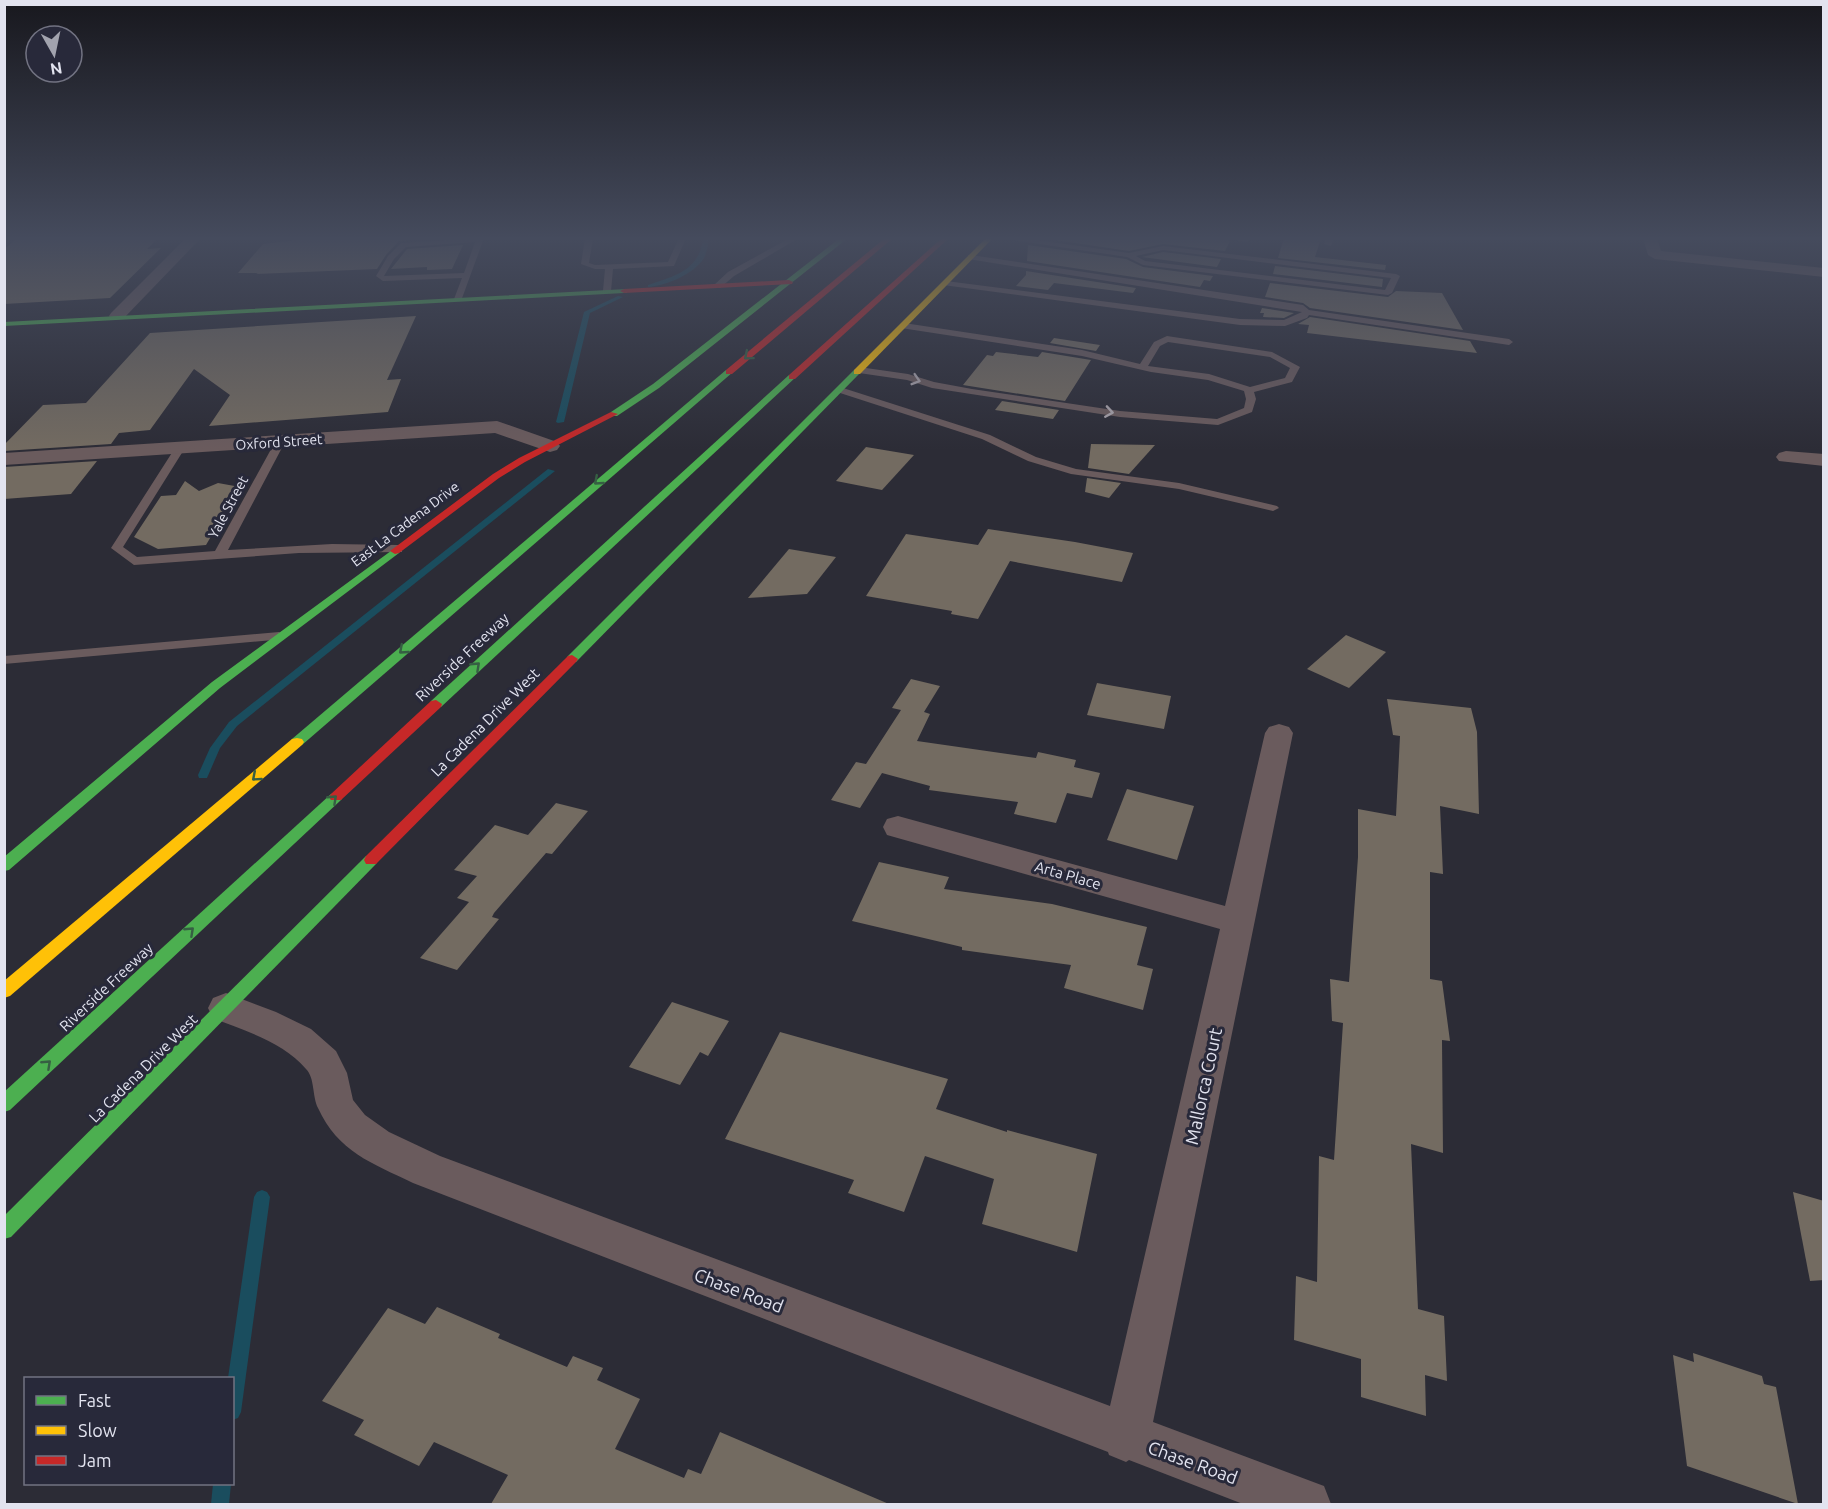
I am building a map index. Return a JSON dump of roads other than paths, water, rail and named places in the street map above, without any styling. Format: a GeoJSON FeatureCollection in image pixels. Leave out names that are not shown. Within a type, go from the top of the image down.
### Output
{"type":"FeatureCollection","features":[{"type":"Feature","properties":{"kind":"main road"},"geometry":{"type":"LineString","coordinates":[[4,324],[269,308]]}},
{"type":"Feature","properties":{"kind":"main road","name":"East La Cadena Drive"},"geometry":{"type":"LineString","coordinates":[[4,866],[216,685],[496,476],[614,414],[656,386],[755,308]]}},
{"type":"Feature","properties":{"kind":"main road"},"geometry":{"type":"LineString","coordinates":[[4,991],[160,860],[650,437],[805,308]]}},
{"type":"Feature","properties":{"kind":"main road","name":"Riverside Freeway"},"geometry":{"type":"LineString","coordinates":[[4,1104],[704,456],[870,308]]}},
{"type":"Feature","properties":{"kind":"main road","name":"La Cadena Drive West"},"geometry":{"type":"LineString","coordinates":[[4,1230],[921,308]]}},
{"type":"Feature","properties":{"kind":"street"},"geometry":{"type":"LineString","coordinates":[[117,316],[124,308]]}},
{"type":"Feature","properties":{"kind":"street","name":"Oxford Street"},"geometry":{"type":"LineString","coordinates":[[4,459],[497,427],[550,446]]}},
{"type":"Feature","properties":{"kind":"street"},"geometry":{"type":"LineString","coordinates":[[1786,457],[1824,459]]}},
{"type":"Feature","properties":{"kind":"street","name":"Mallorca Court"},"geometry":{"type":"LineString","coordinates":[[1126,1438],[1278,734]]}},
{"type":"Feature","properties":{"kind":"street","name":"Arta Place"},"geometry":{"type":"LineString","coordinates":[[898,827],[1238,922]]}},
{"type":"Feature","properties":{"kind":"street","name":"Chase Road"},"geometry":{"type":"LineString","coordinates":[[226,1008],[287,1033],[307,1045],[322,1060],[338,1110],[353,1130],[427,1170],[1126,1438],[1306,1504]]}},
{"type":"Feature","properties":{"kind":"lane"},"geometry":{"type":"LineString","coordinates":[[1134,308],[1269,324],[1285,323],[1304,316],[1306,312]]}},
{"type":"Feature","properties":{"kind":"lane"},"geometry":{"type":"LineString","coordinates":[[1299,308],[1306,312],[1509,342]]}},
{"type":"Feature","properties":{"kind":"lane"},"geometry":{"type":"LineString","coordinates":[[903,326],[1082,353],[1143,366],[1209,377],[1248,390],[1289,380],[1295,367],[1272,355],[1167,339],[1157,344],[1143,366]]}},
{"type":"Feature","properties":{"kind":"lane"},"geometry":{"type":"LineString","coordinates":[[859,370],[908,377],[932,385],[972,392],[1120,414],[1218,422],[1249,410],[1251,399],[1248,390]]}},
{"type":"Feature","properties":{"kind":"lane"},"geometry":{"type":"LineString","coordinates":[[840,390],[986,437],[1032,459],[1075,472],[1179,486],[1273,508]]}},
{"type":"Feature","properties":{"kind":"lane","name":"Yale Street"},"geometry":{"type":"LineString","coordinates":[[219,555],[280,442]]}},
{"type":"Feature","properties":{"kind":"lane"},"geometry":{"type":"LineString","coordinates":[[180,448],[117,548],[134,561],[354,547],[398,549]]}},
{"type":"Feature","properties":{"kind":"lane"},"geometry":{"type":"LineString","coordinates":[[4,660],[282,636]]}},
{"type":"Feature","properties":{"kind":"waterway"},"geometry":{"type":"LineString","coordinates":[[560,422],[587,312],[595,308]]}},
{"type":"Feature","properties":{"kind":"waterway"},"geometry":{"type":"LineString","coordinates":[[203,775],[215,748],[233,724],[551,471]]}},
{"type":"Feature","properties":{"kind":"waterway"},"geometry":{"type":"LineString","coordinates":[[234,1398],[262,1197]]}},
{"type":"Feature","properties":{"kind":"waterway"},"geometry":{"type":"LineString","coordinates":[[220,1504],[222,1485]]}}]}
